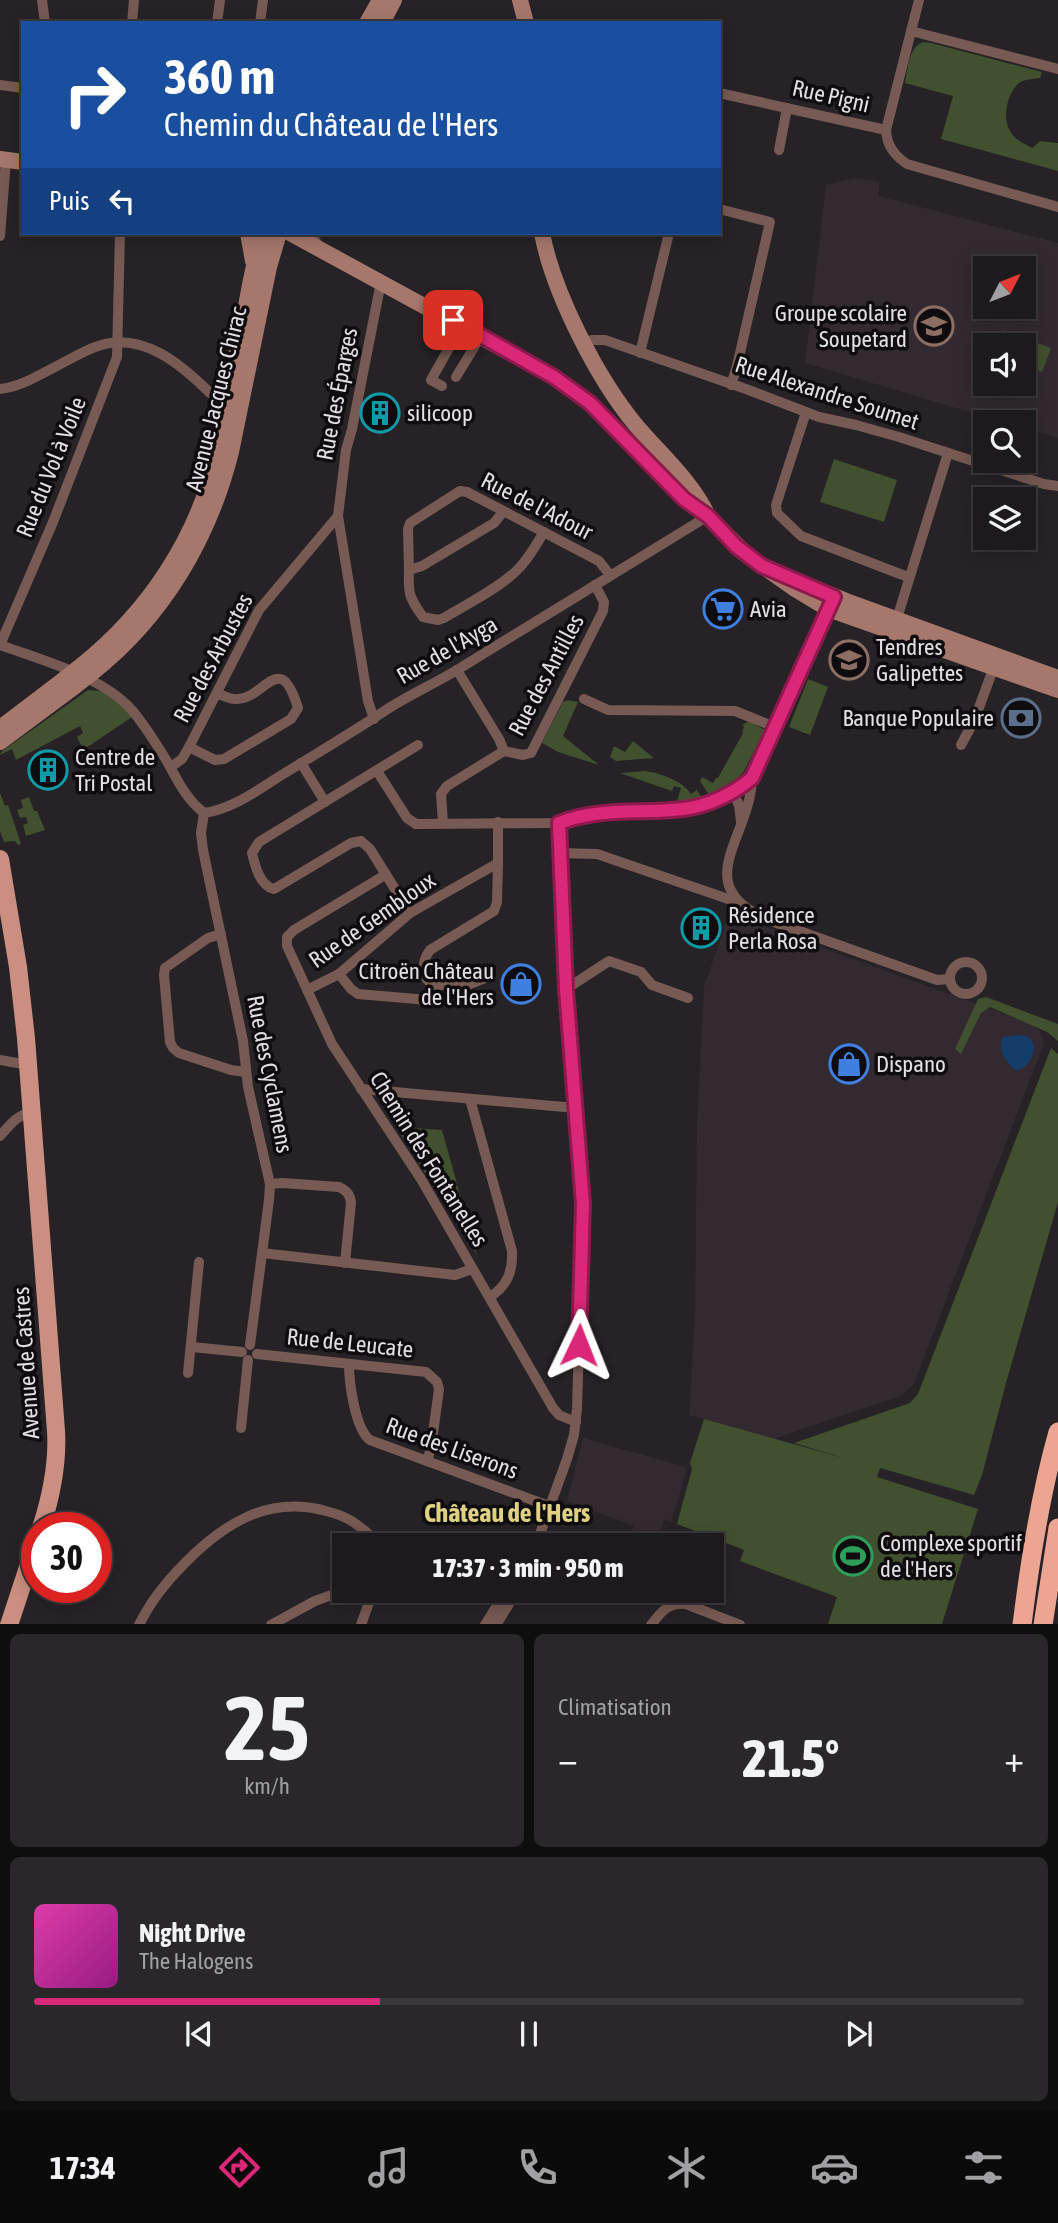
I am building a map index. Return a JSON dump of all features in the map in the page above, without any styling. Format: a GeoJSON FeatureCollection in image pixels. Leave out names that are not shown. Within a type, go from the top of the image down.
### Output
{"type":"FeatureCollection","features":[{"type":"Feature","properties":{"kind":"highway"},"geometry":{"type":"LineString","coordinates":[[1022,1624],[1040,1504],[1058,1432]]}},
{"type":"Feature","properties":{"kind":"highway"},"geometry":{"type":"LineString","coordinates":[[1044,1624],[1058,1528]]}},
{"type":"Feature","properties":{"kind":"main road"},"geometry":{"type":"LineString","coordinates":[[369,21],[380,0]]}},
{"type":"Feature","properties":{"kind":"main road"},"geometry":{"type":"LineString","coordinates":[[383,21],[394,0]]}},
{"type":"Feature","properties":{"kind":"main road"},"geometry":{"type":"LineString","coordinates":[[520,0],[525,21]]}},
{"type":"Feature","properties":{"kind":"main road"},"geometry":{"type":"LineString","coordinates":[[3,159],[21,162]]}},
{"type":"Feature","properties":{"kind":"main road"},"geometry":{"type":"LineString","coordinates":[[249,235],[262,267],[288,247],[312,241]]}},
{"type":"Feature","properties":{"kind":"main road","name":"Avenue Jacques Chirac"},"geometry":{"type":"LineString","coordinates":[[0,743],[87,669],[147,601],[175,559],[197,513],[216,457],[262,267],[264,235]]}},
{"type":"Feature","properties":{"kind":"main road","name":"Avenue Jacques Chirac"},"geometry":{"type":"LineString","coordinates":[[262,267],[278,235]]}},
{"type":"Feature","properties":{"kind":"main road"},"geometry":{"type":"LineString","coordinates":[[295,235],[312,241],[554,377],[590,403],[684,499],[708,516],[741,551],[762,566],[852,617],[895,626],[975,659],[995,661],[1058,690]]}},
{"type":"Feature","properties":{"kind":"main road"},"geometry":{"type":"LineString","coordinates":[[543,235],[552,268],[584,343],[615,397],[701,499],[708,516]]}},
{"type":"Feature","properties":{"kind":"main road"},"geometry":{"type":"LineString","coordinates":[[831,603],[995,661],[1058,678]]}},
{"type":"Feature","properties":{"kind":"main road","name":"Avenue Jacques Chirac"},"geometry":{"type":"LineString","coordinates":[[0,728],[68,684]]}},
{"type":"Feature","properties":{"kind":"main road","name":"Avenue de Castres"},"geometry":{"type":"LineString","coordinates":[[0,859],[3,894],[18,967],[28,1065],[56,1441],[52,1483],[45,1512]]}},
{"type":"Feature","properties":{"kind":"main road"},"geometry":{"type":"LineString","coordinates":[[7,1616],[21,1581]]}},
{"type":"Feature","properties":{"kind":"street"},"geometry":{"type":"LineString","coordinates":[[42,0],[45,21]]}},
{"type":"Feature","properties":{"kind":"street"},"geometry":{"type":"LineString","coordinates":[[132,21],[134,0]]}},
{"type":"Feature","properties":{"kind":"street"},"geometry":{"type":"LineString","coordinates":[[217,21],[220,0]]}},
{"type":"Feature","properties":{"kind":"street"},"geometry":{"type":"LineString","coordinates":[[260,21],[263,0]]}},
{"type":"Feature","properties":{"kind":"street","name":"Rue Pigni"},"geometry":{"type":"LineString","coordinates":[[721,93],[886,130],[919,0]]}},
{"type":"Feature","properties":{"kind":"street"},"geometry":{"type":"LineString","coordinates":[[911,31],[1058,69]]}},
{"type":"Feature","properties":{"kind":"street"},"geometry":{"type":"LineString","coordinates":[[0,85],[21,88]]}},
{"type":"Feature","properties":{"kind":"street"},"geometry":{"type":"LineString","coordinates":[[779,150],[787,108]]}},
{"type":"Feature","properties":{"kind":"street"},"geometry":{"type":"LineString","coordinates":[[886,130],[891,150],[907,164],[1058,207]]}},
{"type":"Feature","properties":{"kind":"street"},"geometry":{"type":"LineString","coordinates":[[0,236],[3,159]]}},
{"type":"Feature","properties":{"kind":"street"},"geometry":{"type":"LineString","coordinates":[[721,210],[771,222],[731,384]]}},
{"type":"Feature","properties":{"kind":"street","name":"Rue du Vol à Voile"},"geometry":{"type":"LineString","coordinates":[[0,645],[53,522],[117,357],[120,235]]}},
{"type":"Feature","properties":{"kind":"street"},"geometry":{"type":"LineString","coordinates":[[640,353],[668,235]]}},
{"type":"Feature","properties":{"kind":"street","name":"Rue des Éparges"},"geometry":{"type":"LineString","coordinates":[[338,516],[346,450],[381,282]]}},
{"type":"Feature","properties":{"kind":"street"},"geometry":{"type":"LineString","coordinates":[[443,386],[431,380],[462,325]]}},
{"type":"Feature","properties":{"kind":"street"},"geometry":{"type":"LineString","coordinates":[[456,377],[481,336]]}},
{"type":"Feature","properties":{"kind":"street","name":"Rue Alexandre Soumet"},"geometry":{"type":"LineString","coordinates":[[584,343],[598,339],[806,412],[899,437],[1044,484],[1058,486]]}},
{"type":"Feature","properties":{"kind":"street"},"geometry":{"type":"LineString","coordinates":[[0,390],[28,381],[98,346],[117,342],[146,347],[170,358],[211,394]]}},
{"type":"Feature","properties":{"kind":"street"},"geometry":{"type":"LineString","coordinates":[[806,412],[776,505],[777,513],[802,536],[908,577]]}},
{"type":"Feature","properties":{"kind":"street"},"geometry":{"type":"LineString","coordinates":[[895,626],[948,453]]}},
{"type":"Feature","properties":{"kind":"street","name":"Rue de l'Adour"},"geometry":{"type":"LineString","coordinates":[[409,569],[408,529],[414,519],[460,491],[599,561],[610,575]]}},
{"type":"Feature","properties":{"kind":"street"},"geometry":{"type":"LineString","coordinates":[[503,512],[494,523],[422,566],[409,569],[410,599],[423,617],[438,620],[502,583],[515,573],[544,533]]}},
{"type":"Feature","properties":{"kind":"street"},"geometry":{"type":"LineString","coordinates":[[338,516],[368,701],[374,719]]}},
{"type":"Feature","properties":{"kind":"street","name":"Rue des Arbustes"},"geometry":{"type":"LineString","coordinates":[[171,768],[189,747],[259,610],[338,516]]}},
{"type":"Feature","properties":{"kind":"street","name":"Rue de l'Ayga"},"geometry":{"type":"LineString","coordinates":[[204,813],[229,806],[708,516]]}},
{"type":"Feature","properties":{"kind":"street"},"geometry":{"type":"LineString","coordinates":[[320,537],[335,538],[343,546]]}},
{"type":"Feature","properties":{"kind":"street","name":"Rue des Antilles"},"geometry":{"type":"LineString","coordinates":[[457,670],[504,751],[523,755],[531,753],[603,611],[603,597],[596,584]]}},
{"type":"Feature","properties":{"kind":"street"},"geometry":{"type":"LineString","coordinates":[[737,902],[728,879],[728,866],[741,822],[751,801],[752,778],[831,603]]}},
{"type":"Feature","properties":{"kind":"street"},"geometry":{"type":"LineString","coordinates":[[852,617],[855,624],[968,665],[975,659]]}},
{"type":"Feature","properties":{"kind":"street"},"geometry":{"type":"LineString","coordinates":[[0,645],[56,664],[112,692],[128,705],[191,802],[204,813]]}},
{"type":"Feature","properties":{"kind":"street"},"geometry":{"type":"LineString","coordinates":[[961,745],[974,720],[995,661]]}},
{"type":"Feature","properties":{"kind":"street"},"geometry":{"type":"LineString","coordinates":[[189,747],[215,760],[223,759],[291,719],[298,708],[290,687],[279,680],[271,681],[235,700],[217,693]]}},
{"type":"Feature","properties":{"kind":"street"},"geometry":{"type":"LineString","coordinates":[[584,699],[608,710],[735,711],[775,727]]}},
{"type":"Feature","properties":{"kind":"street"},"geometry":{"type":"LineString","coordinates":[[410,913],[366,844],[357,841],[274,888],[268,887],[262,880],[253,857],[253,849],[259,842],[418,745]]}},
{"type":"Feature","properties":{"kind":"street"},"geometry":{"type":"LineString","coordinates":[[443,823],[441,794],[447,786],[504,751]]}},
{"type":"Feature","properties":{"kind":"street"},"geometry":{"type":"LineString","coordinates":[[301,763],[325,802]]}},
{"type":"Feature","properties":{"kind":"street"},"geometry":{"type":"LineString","coordinates":[[377,772],[407,818],[416,824],[559,823],[590,813],[684,809],[733,793],[752,778]]}},
{"type":"Feature","properties":{"kind":"street"},"geometry":{"type":"LineString","coordinates":[[733,793],[739,804],[741,822]]}},
{"type":"Feature","properties":{"kind":"street","name":"Rue des Cyclamens"},"geometry":{"type":"LineString","coordinates":[[204,813],[201,833],[204,850],[270,1184],[241,1428]]}},
{"type":"Feature","properties":{"kind":"street"},"geometry":{"type":"LineString","coordinates":[[485,978],[467,985],[431,984],[425,978],[426,955],[494,911],[497,902],[498,822]]}},
{"type":"Feature","properties":{"kind":"street"},"geometry":{"type":"LineString","coordinates":[[547,1533],[576,1422],[583,1204],[566,989],[559,823]]}},
{"type":"Feature","properties":{"kind":"street"},"geometry":{"type":"LineString","coordinates":[[560,853],[597,853],[737,902],[752,913],[774,922],[937,980],[950,979]]}},
{"type":"Feature","properties":{"kind":"street","name":"Rue de Gembloux"},"geometry":{"type":"LineString","coordinates":[[307,990],[339,974],[410,913],[498,863]]}},
{"type":"Feature","properties":{"kind":"street","name":"Chemin des Fontanelles"},"geometry":{"type":"LineString","coordinates":[[385,875],[294,930],[287,937],[287,946],[332,1044],[421,1179],[559,1415],[576,1422]]}},
{"type":"Feature","properties":{"kind":"street"},"geometry":{"type":"LineString","coordinates":[[221,934],[208,939],[165,968],[170,1042],[179,1052],[231,1070],[246,1072]]}},
{"type":"Feature","properties":{"kind":"street"},"geometry":{"type":"LineString","coordinates":[[566,989],[609,961],[641,972],[652,985],[688,998]]}},
{"type":"Feature","properties":{"kind":"street"},"geometry":{"type":"LineString","coordinates":[[339,974],[354,992],[362,995],[428,1000],[434,996],[437,985]]}},
{"type":"Feature","properties":{"kind":"street"},"geometry":{"type":"LineString","coordinates":[[0,1059],[28,1065]]}},
{"type":"Feature","properties":{"kind":"street"},"geometry":{"type":"LineString","coordinates":[[361,1089],[576,1108]]}},
{"type":"Feature","properties":{"kind":"street"},"geometry":{"type":"LineString","coordinates":[[470,1099],[512,1251],[513,1263],[509,1276],[502,1290],[490,1297]]}},
{"type":"Feature","properties":{"kind":"street"},"geometry":{"type":"LineString","coordinates":[[0,1136],[16,1118],[32,1113]]}},
{"type":"Feature","properties":{"kind":"street"},"geometry":{"type":"LineString","coordinates":[[270,1184],[339,1187],[351,1196],[345,1263]]}},
{"type":"Feature","properties":{"kind":"street"},"geometry":{"type":"LineString","coordinates":[[262,1252],[455,1275],[472,1269]]}},
{"type":"Feature","properties":{"kind":"street"},"geometry":{"type":"LineString","coordinates":[[188,1373],[199,1262]]}},
{"type":"Feature","properties":{"kind":"street","name":"Rue de Leucate"},"geometry":{"type":"LineString","coordinates":[[192,1347],[426,1372],[437,1382],[439,1389],[431,1448],[426,1461]]}},
{"type":"Feature","properties":{"kind":"street","name":"Rue des Liserons"},"geometry":{"type":"LineString","coordinates":[[349,1364],[349,1378],[364,1436],[553,1507]]}},
{"type":"Feature","properties":{"kind":"street"},"geometry":{"type":"LineString","coordinates":[[549,1398],[562,1408],[577,1409]]}},
{"type":"Feature","properties":{"kind":"street"},"geometry":{"type":"LineString","coordinates":[[140,1624],[169,1580],[205,1542],[230,1524],[254,1513],[281,1507],[307,1506],[338,1514],[367,1533]]}},
{"type":"Feature","properties":{"kind":"street"},"geometry":{"type":"LineString","coordinates":[[541,1533],[553,1507]]}},
{"type":"Feature","properties":{"kind":"street"},"geometry":{"type":"LineString","coordinates":[[273,1624],[332,1595]]}},
{"type":"Feature","properties":{"kind":"street"},"geometry":{"type":"LineString","coordinates":[[362,1624],[369,1603]]}},
{"type":"Feature","properties":{"kind":"street"},"geometry":{"type":"LineString","coordinates":[[486,1624],[500,1603]]}},
{"type":"Feature","properties":{"kind":"street"},"geometry":{"type":"LineString","coordinates":[[496,1624],[504,1603]]}},
{"type":"Feature","properties":{"kind":"street"},"geometry":{"type":"LineString","coordinates":[[652,1624],[666,1607],[679,1603],[737,1624]]}},
{"type":"Feature","properties":{"kind":"shaded area","name":"Groupe scolaire Soupetard"},"geometry":{"type":"Polygon","coordinates":[[[854,178],[879,182],[879,196],[1058,243],[1058,438],[1036,432],[1036,410],[973,410],[973,413],[805,363],[826,185],[854,178]]]}},
{"type":"Feature","properties":{"kind":"shaded area"},"geometry":{"type":"Polygon","coordinates":[[[729,914],[1032,1024],[1040,1031],[1044,1043],[914,1384],[901,1396],[773,1439],[689,1415],[695,1311],[697,1123],[704,987],[729,914]]]}},
{"type":"Feature","properties":{"kind":"shaded area"},"geometry":{"type":"Polygon","coordinates":[[[583,1438],[686,1467],[671,1522],[664,1520],[659,1533],[631,1533],[634,1526],[567,1501],[583,1438]]]}},
{"type":"Feature","properties":{"kind":"green space"},"geometry":{"type":"Polygon","coordinates":[[[923,42],[1042,72],[1040,78],[1024,81],[1015,87],[1009,99],[1006,119],[1014,137],[1032,148],[1040,141],[1058,143],[1058,171],[941,139],[953,96],[905,83],[914,49],[923,42]]]}},
{"type":"Feature","properties":{"kind":"green space"},"geometry":{"type":"Polygon","coordinates":[[[1036,342],[1051,348],[1042,372],[1036,370],[1036,342]]]}},
{"type":"Feature","properties":{"kind":"green space"},"geometry":{"type":"Polygon","coordinates":[[[834,459],[897,480],[884,522],[820,502],[834,459]]]}},
{"type":"Feature","properties":{"kind":"green space"},"geometry":{"type":"Polygon","coordinates":[[[808,679],[828,687],[810,735],[789,727],[808,679]]]}},
{"type":"Feature","properties":{"kind":"green space"},"geometry":{"type":"Polygon","coordinates":[[[88,690],[112,692],[135,715],[83,750],[77,737],[83,733],[80,726],[16,760],[12,749],[0,755],[1,752],[88,690]]]}},
{"type":"Feature","properties":{"kind":"green space"},"geometry":{"type":"Polygon","coordinates":[[[563,702],[578,702],[563,736],[599,765],[558,752],[542,743],[563,702]]]}},
{"type":"Feature","properties":{"kind":"green space"},"geometry":{"type":"Polygon","coordinates":[[[749,721],[765,730],[744,771],[735,781],[709,795],[700,781],[702,777],[713,783],[718,778],[743,733],[742,725],[749,721]]]}},
{"type":"Feature","properties":{"kind":"green space"},"geometry":{"type":"Polygon","coordinates":[[[633,741],[654,758],[616,761],[610,757],[614,746],[625,752],[633,741]]]}},
{"type":"Feature","properties":{"kind":"green space"},"geometry":{"type":"Polygon","coordinates":[[[645,771],[671,778],[691,794],[697,790],[702,798],[676,804],[681,788],[674,786],[672,791],[620,773],[645,771]]]}},
{"type":"Feature","properties":{"kind":"green space"},"geometry":{"type":"Polygon","coordinates":[[[0,793],[5,806],[8,805],[21,844],[18,845],[15,841],[4,842],[0,831],[0,793]]]}},
{"type":"Feature","properties":{"kind":"green space"},"geometry":{"type":"Polygon","coordinates":[[[29,797],[45,830],[26,836],[23,825],[28,823],[26,817],[20,818],[17,810],[23,808],[21,800],[29,797]]]}},
{"type":"Feature","properties":{"kind":"green space"},"geometry":{"type":"Polygon","coordinates":[[[986,997],[1058,1024],[1058,1041],[1047,1032],[990,1007],[981,1013],[961,1054],[955,1049],[978,999],[986,997]]]}},
{"type":"Feature","properties":{"kind":"green space"},"geometry":{"type":"Polygon","coordinates":[[[1051,1048],[1058,1054],[1058,1202],[982,1475],[974,1495],[880,1468],[877,1477],[978,1509],[942,1624],[828,1624],[837,1597],[740,1561],[744,1550],[724,1542],[724,1533],[700,1533],[677,1524],[692,1469],[690,1463],[704,1419],[847,1459],[794,1443],[910,1403],[918,1394],[1051,1048]]]}},
{"type":"Feature","properties":{"kind":"green space"},"geometry":{"type":"Polygon","coordinates":[[[396,1127],[442,1130],[477,1255],[396,1127]]]}},
{"type":"Feature","properties":{"kind":"water"},"geometry":{"type":"Polygon","coordinates":[[[1020,1035],[1031,1039],[1034,1050],[1028,1064],[1015,1070],[1003,1055],[1001,1047],[1003,1037],[1020,1035]]]}},
{"type":"Feature","properties":{"kind":"place","name":"Groupe scolaire Soupetard"},"geometry":{"type":"Point","coordinates":[934,326]}},
{"type":"Feature","properties":{"kind":"place","name":"silicoop"},"geometry":{"type":"Point","coordinates":[380,413]}},
{"type":"Feature","properties":{"kind":"place","name":"Avia"},"geometry":{"type":"Point","coordinates":[723,609]}},
{"type":"Feature","properties":{"kind":"place","name":"Tendres Galipettes"},"geometry":{"type":"Point","coordinates":[849,660]}},
{"type":"Feature","properties":{"kind":"place","name":"Banque Populaire"},"geometry":{"type":"Point","coordinates":[1021,718]}},
{"type":"Feature","properties":{"kind":"place","name":"Centre de Tri Postal"},"geometry":{"type":"Point","coordinates":[48,770]}},
{"type":"Feature","properties":{"kind":"place","name":"Résidence Perla Rosa"},"geometry":{"type":"Point","coordinates":[701,928]}},
{"type":"Feature","properties":{"kind":"place","name":"Citroën Château de l'Hers"},"geometry":{"type":"Point","coordinates":[521,984]}},
{"type":"Feature","properties":{"kind":"place","name":"Dispano"},"geometry":{"type":"Point","coordinates":[849,1064]}},
{"type":"Feature","properties":{"kind":"place","name":"Complexe sportif de l'Hers"},"geometry":{"type":"Point","coordinates":[853,1556]}},
{"type":"Feature","properties":{"kind":"district","name":"Château de l'Hers"},"geometry":{"type":"Point","coordinates":[507,1513]}},
{"type":"Feature","properties":{"kind":"route"},"geometry":{"type":"LineString","coordinates":[[453,320],[554,377],[590,403],[684,499],[708,516],[754,561],[834,597],[752,778],[733,793],[697,806],[684,809],[590,813],[559,823],[566,989],[583,1204],[579,1345]]}}]}
